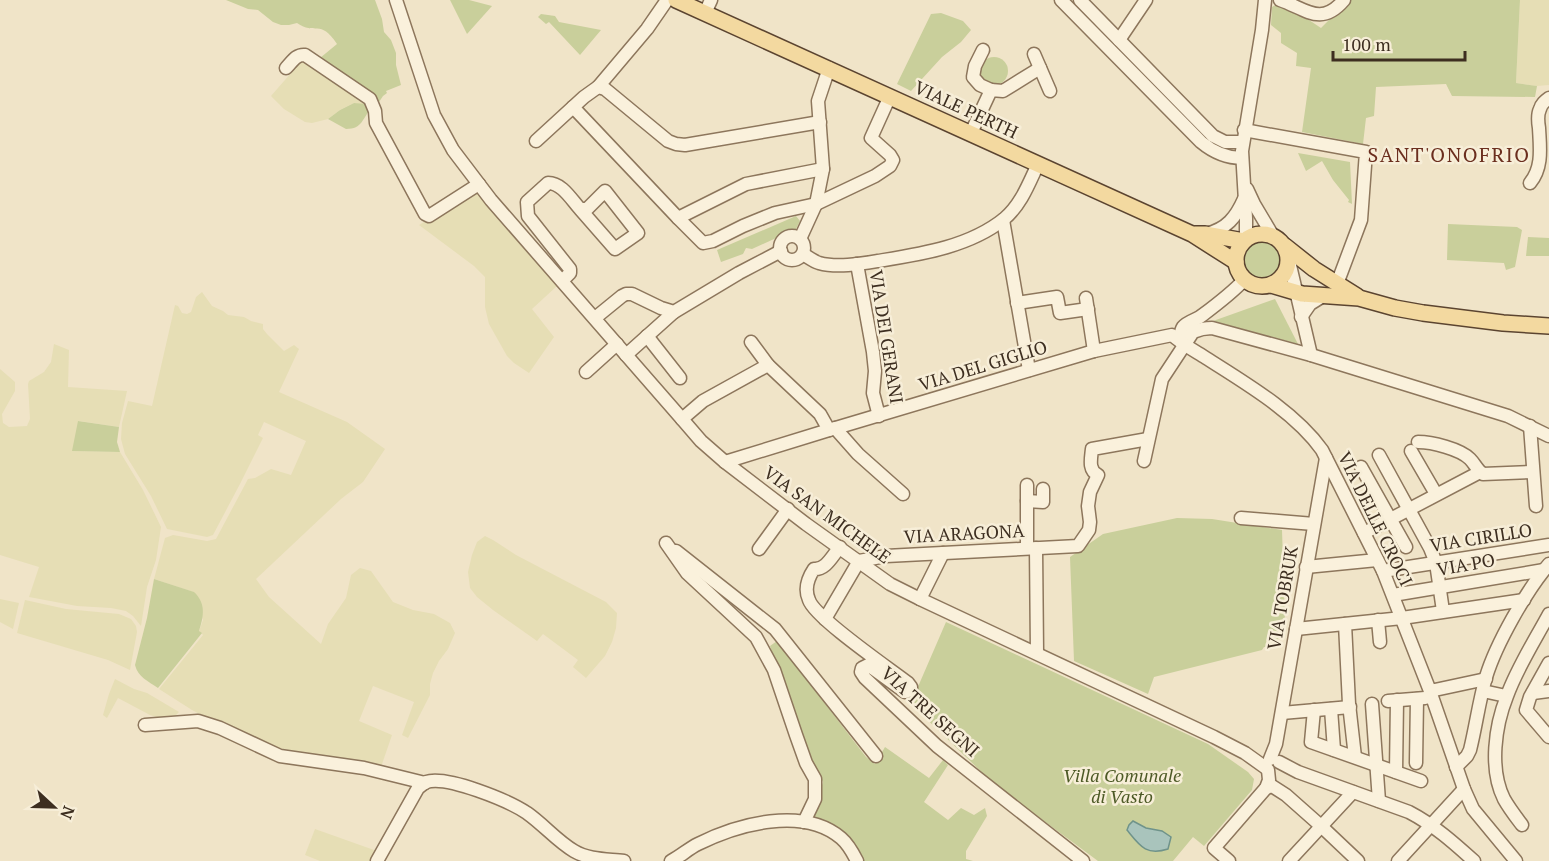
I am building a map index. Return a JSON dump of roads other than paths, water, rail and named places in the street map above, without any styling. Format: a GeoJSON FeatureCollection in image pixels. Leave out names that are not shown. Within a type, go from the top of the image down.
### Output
{"type":"FeatureCollection","features":[{"type":"Feature","properties":{"kind":"main road","name":"VIALE PERTH"},"geometry":{"type":"LineString","coordinates":[[676,0],[708,7],[829,68],[1038,164],[1198,234],[1236,262]]}},
{"type":"Feature","properties":{"kind":"main road","name":"VIALE PERTH"},"geometry":{"type":"LineString","coordinates":[[1198,234],[1245,240]]}},
{"type":"Feature","properties":{"kind":"main road"},"geometry":{"type":"LineString","coordinates":[[1359,298],[1260,234],[1245,240],[1236,254],[1237,269],[1244,280],[1257,286],[1271,285],[1295,293],[1359,298],[1424,313],[1549,326]]}},
{"type":"Feature","properties":{"kind":"main road"},"geometry":{"type":"LineString","coordinates":[[1271,285],[1284,276],[1287,269],[1282,248]]}},
{"type":"Feature","properties":{"kind":"street","name":"VIA SAN MICHELE"},"geometry":{"type":"LineString","coordinates":[[396,0],[434,115],[453,150],[479,184],[626,355],[701,441],[725,462],[890,584],[1245,753],[1409,812],[1447,837],[1474,861]]}},
{"type":"Feature","properties":{"kind":"street"},"geometry":{"type":"LineString","coordinates":[[536,141],[598,87],[647,29],[667,0]]}},
{"type":"Feature","properties":{"kind":"street"},"geometry":{"type":"LineString","coordinates":[[1061,0],[1212,136],[1225,142],[1244,136],[1366,152],[1361,220],[1337,284]]}},
{"type":"Feature","properties":{"kind":"street"},"geometry":{"type":"LineString","coordinates":[[1080,0],[1119,40],[1144,75],[1208,148],[1225,157],[1242,158]]}},
{"type":"Feature","properties":{"kind":"street"},"geometry":{"type":"LineString","coordinates":[[1119,40],[1146,0]]}},
{"type":"Feature","properties":{"kind":"street"},"geometry":{"type":"LineString","coordinates":[[1245,240],[1242,158],[1265,0]]}},
{"type":"Feature","properties":{"kind":"street"},"geometry":{"type":"LineString","coordinates":[[1280,0],[1314,15],[1333,10],[1344,0]]}},
{"type":"Feature","properties":{"kind":"street"},"geometry":{"type":"LineString","coordinates":[[983,50],[975,66],[973,77],[980,85],[991,90],[1003,91],[1040,68]]}},
{"type":"Feature","properties":{"kind":"street"},"geometry":{"type":"LineString","coordinates":[[1034,54],[1050,92]]}},
{"type":"Feature","properties":{"kind":"street"},"geometry":{"type":"LineString","coordinates":[[286,68],[294,59],[305,55],[370,99],[375,111],[376,123],[425,214],[429,216],[442,209],[479,184]]}},
{"type":"Feature","properties":{"kind":"street"},"geometry":{"type":"LineString","coordinates":[[800,238],[816,204],[823,169],[818,101],[829,68]]}},
{"type":"Feature","properties":{"kind":"street"},"geometry":{"type":"LineString","coordinates":[[598,87],[605,89],[668,141],[676,144],[685,145],[820,122]]}},
{"type":"Feature","properties":{"kind":"street"},"geometry":{"type":"LineString","coordinates":[[971,133],[991,90]]}},
{"type":"Feature","properties":{"kind":"street"},"geometry":{"type":"LineString","coordinates":[[573,107],[703,243],[713,241],[775,213],[816,204],[858,185],[892,164],[892,157],[871,138],[890,96]]}},
{"type":"Feature","properties":{"kind":"street"},"geometry":{"type":"LineString","coordinates":[[1530,183],[1540,164],[1538,117],[1540,106],[1549,99]]}},
{"type":"Feature","properties":{"kind":"street"},"geometry":{"type":"LineString","coordinates":[[803,254],[819,263],[856,264],[938,250],[962,242],[1003,220],[1021,200],[1038,164]]}},
{"type":"Feature","properties":{"kind":"street"},"geometry":{"type":"LineString","coordinates":[[678,218],[746,184],[823,169]]}},
{"type":"Feature","properties":{"kind":"street"},"geometry":{"type":"LineString","coordinates":[[562,281],[570,273],[570,269],[528,216],[527,202],[548,183],[558,184],[615,249],[638,233],[605,191],[587,209],[580,209]]}},
{"type":"Feature","properties":{"kind":"street"},"geometry":{"type":"LineString","coordinates":[[1244,183],[1254,204],[1282,248],[1311,355]]}},
{"type":"Feature","properties":{"kind":"street"},"geometry":{"type":"LineString","coordinates":[[1198,234],[1215,232],[1222,228],[1235,217],[1245,198]]}},
{"type":"Feature","properties":{"kind":"street"},"geometry":{"type":"LineString","coordinates":[[1003,220],[1029,370]]}},
{"type":"Feature","properties":{"kind":"street"},"geometry":{"type":"LineString","coordinates":[[786,237],[800,238],[804,246],[803,254],[793,260],[785,257],[781,251],[781,243],[786,237]]}},
{"type":"Feature","properties":{"kind":"street"},"geometry":{"type":"LineString","coordinates":[[626,355],[674,312],[781,251]]}},
{"type":"Feature","properties":{"kind":"street","name":"VIA DEI GERANI"},"geometry":{"type":"LineString","coordinates":[[856,264],[873,352],[875,380],[873,393],[879,416]]}},
{"type":"Feature","properties":{"kind":"street"},"geometry":{"type":"LineString","coordinates":[[1187,340],[1181,337],[1185,325],[1224,299],[1244,280]]}},
{"type":"Feature","properties":{"kind":"street"},"geometry":{"type":"LineString","coordinates":[[595,318],[626,294],[632,294],[674,312]]}},
{"type":"Feature","properties":{"kind":"street"},"geometry":{"type":"LineString","coordinates":[[1301,317],[1310,304],[1323,296]]}},
{"type":"Feature","properties":{"kind":"street"},"geometry":{"type":"LineString","coordinates":[[1017,303],[1057,297],[1060,313],[1087,304],[1094,351]]}},
{"type":"Feature","properties":{"kind":"street"},"geometry":{"type":"LineString","coordinates":[[1212,328],[1210,321],[1224,299]]}},
{"type":"Feature","properties":{"kind":"street"},"geometry":{"type":"LineString","coordinates":[[1144,461],[1162,379],[1187,340],[1193,332],[1200,328],[1212,328],[1311,355],[1508,416],[1549,436]]}},
{"type":"Feature","properties":{"kind":"street","name":"VIA DEL GIGLIO"},"geometry":{"type":"LineString","coordinates":[[725,462],[1094,351],[1172,335],[1187,340]]}},
{"type":"Feature","properties":{"kind":"street"},"geometry":{"type":"LineString","coordinates":[[647,336],[680,378]]}},
{"type":"Feature","properties":{"kind":"street","name":"VIA DELLE CROCI"},"geometry":{"type":"LineString","coordinates":[[1187,340],[1271,401],[1317,442],[1393,595],[1431,694],[1456,767],[1461,793],[1516,861]]}},
{"type":"Feature","properties":{"kind":"street"},"geometry":{"type":"LineString","coordinates":[[751,342],[768,365],[858,454],[903,494]]}},
{"type":"Feature","properties":{"kind":"street"},"geometry":{"type":"LineString","coordinates":[[586,372],[617,344]]}},
{"type":"Feature","properties":{"kind":"street"},"geometry":{"type":"LineString","coordinates":[[682,419],[703,401],[768,365]]}},
{"type":"Feature","properties":{"kind":"street"},"geometry":{"type":"LineString","coordinates":[[1530,426],[1536,507]]}},
{"type":"Feature","properties":{"kind":"street","name":"VIA ARAGONA"},"geometry":{"type":"LineString","coordinates":[[859,561],[886,556],[1078,546],[1089,530],[1090,492],[1098,475],[1091,469],[1092,449],[1148,439]]}},
{"type":"Feature","properties":{"kind":"street"},"geometry":{"type":"LineString","coordinates":[[1436,494],[1415,446],[1429,442],[1463,454],[1480,472],[1488,475],[1533,472]]}},
{"type":"Feature","properties":{"kind":"street"},"geometry":{"type":"LineString","coordinates":[[1379,455],[1430,548],[1436,563],[1443,611]]}},
{"type":"Feature","properties":{"kind":"street","name":"VIA TOBRUK"},"geometry":{"type":"LineString","coordinates":[[1277,789],[1269,780],[1278,766],[1276,744],[1326,458]]}},
{"type":"Feature","properties":{"kind":"street"},"geometry":{"type":"LineString","coordinates":[[1361,467],[1406,547]]}},
{"type":"Feature","properties":{"kind":"street"},"geometry":{"type":"LineString","coordinates":[[1364,533],[1480,472]]}},
{"type":"Feature","properties":{"kind":"street"},"geometry":{"type":"LineString","coordinates":[[1027,485],[1037,653]]}},
{"type":"Feature","properties":{"kind":"street"},"geometry":{"type":"LineString","coordinates":[[1027,501],[1043,502],[1043,489]]}},
{"type":"Feature","properties":{"kind":"street"},"geometry":{"type":"LineString","coordinates":[[759,549],[788,509]]}},
{"type":"Feature","properties":{"kind":"street"},"geometry":{"type":"LineString","coordinates":[[1241,518],[1314,525]]}},
{"type":"Feature","properties":{"kind":"street"},"geometry":{"type":"LineString","coordinates":[[804,822],[814,799],[815,778],[806,763],[774,670],[756,637],[687,573],[666,543],[775,629],[876,756]]}},
{"type":"Feature","properties":{"kind":"street","name":"VIA CIRILLO"},"geometry":{"type":"LineString","coordinates":[[1306,567],[1436,563],[1549,545]]}},
{"type":"Feature","properties":{"kind":"street"},"geometry":{"type":"LineString","coordinates":[[840,547],[822,569],[814,569],[808,579],[809,602],[825,618],[859,561]]}},
{"type":"Feature","properties":{"kind":"street"},"geometry":{"type":"LineString","coordinates":[[920,599],[943,553]]}},
{"type":"Feature","properties":{"kind":"street"},"geometry":{"type":"LineString","coordinates":[[1456,767],[1470,750],[1484,685],[1496,654],[1524,600],[1547,567]]}},
{"type":"Feature","properties":{"kind":"street","name":"VIA PO"},"geometry":{"type":"LineString","coordinates":[[1393,595],[1547,567]]}},
{"type":"Feature","properties":{"kind":"street"},"geometry":{"type":"LineString","coordinates":[[1296,629],[1402,618],[1524,600]]}},
{"type":"Feature","properties":{"kind":"street"},"geometry":{"type":"LineString","coordinates":[[1522,825],[1504,800],[1497,780],[1495,747],[1507,695],[1549,614]]}},
{"type":"Feature","properties":{"kind":"street","name":"VIA TRE SEGNI"},"geometry":{"type":"LineString","coordinates":[[825,618],[908,683],[911,690],[905,692],[872,667],[865,666],[862,668],[862,674],[874,688],[937,746],[1083,861]]}},
{"type":"Feature","properties":{"kind":"street"},"geometry":{"type":"LineString","coordinates":[[1378,620],[1380,642]]}},
{"type":"Feature","properties":{"kind":"street"},"geometry":{"type":"LineString","coordinates":[[1345,624],[1355,758]]}},
{"type":"Feature","properties":{"kind":"street"},"geometry":{"type":"LineString","coordinates":[[1549,663],[1531,695],[1526,710],[1549,737]]}},
{"type":"Feature","properties":{"kind":"street"},"geometry":{"type":"LineString","coordinates":[[1396,772],[1392,701],[1417,699],[1431,694],[1484,685],[1507,695],[1531,695],[1549,691]]}},
{"type":"Feature","properties":{"kind":"street"},"geometry":{"type":"LineString","coordinates":[[1416,763],[1417,699]]}},
{"type":"Feature","properties":{"kind":"street"},"geometry":{"type":"LineString","coordinates":[[1372,704],[1379,801]]}},
{"type":"Feature","properties":{"kind":"street"},"geometry":{"type":"LineString","coordinates":[[1282,713],[1350,706]]}},
{"type":"Feature","properties":{"kind":"street"},"geometry":{"type":"LineString","coordinates":[[1331,709],[1334,750]]}},
{"type":"Feature","properties":{"kind":"street"},"geometry":{"type":"LineString","coordinates":[[1314,710],[1311,742],[1421,781]]}},
{"type":"Feature","properties":{"kind":"street"},"geometry":{"type":"LineString","coordinates":[[145,725],[198,721],[220,728],[280,756],[364,768],[425,783]]}},
{"type":"Feature","properties":{"kind":"street"},"geometry":{"type":"LineString","coordinates":[[377,861],[418,788],[434,781],[491,794],[525,811],[573,851],[583,855],[624,861]]}},
{"type":"Feature","properties":{"kind":"street"},"geometry":{"type":"LineString","coordinates":[[1229,861],[1214,848],[1277,789],[1322,826],[1358,861]]}},
{"type":"Feature","properties":{"kind":"street"},"geometry":{"type":"LineString","coordinates":[[1289,861],[1353,792]]}},
{"type":"Feature","properties":{"kind":"street"},"geometry":{"type":"LineString","coordinates":[[1398,861],[1461,793]]}},
{"type":"Feature","properties":{"kind":"street"},"geometry":{"type":"LineString","coordinates":[[671,861],[692,847],[729,831],[782,819],[804,822],[826,829],[842,838],[852,850],[857,861]]}},
{"type":"Feature","properties":{"kind":"water"},"geometry":{"type":"Polygon","coordinates":[[[1133,821],[1146,828],[1162,831],[1171,837],[1168,849],[1154,851],[1140,845],[1127,830],[1133,821]]]}},
{"type":"Feature","properties":{"kind":"district","name":"SANT'ONOFRIO"},"geometry":{"type":"Point","coordinates":[1449,155]}},
{"type":"Feature","properties":{"kind":"park label","name":"Villa Comunale di Vasto"},"geometry":{"type":"Point","coordinates":[1122,786]}}]}
